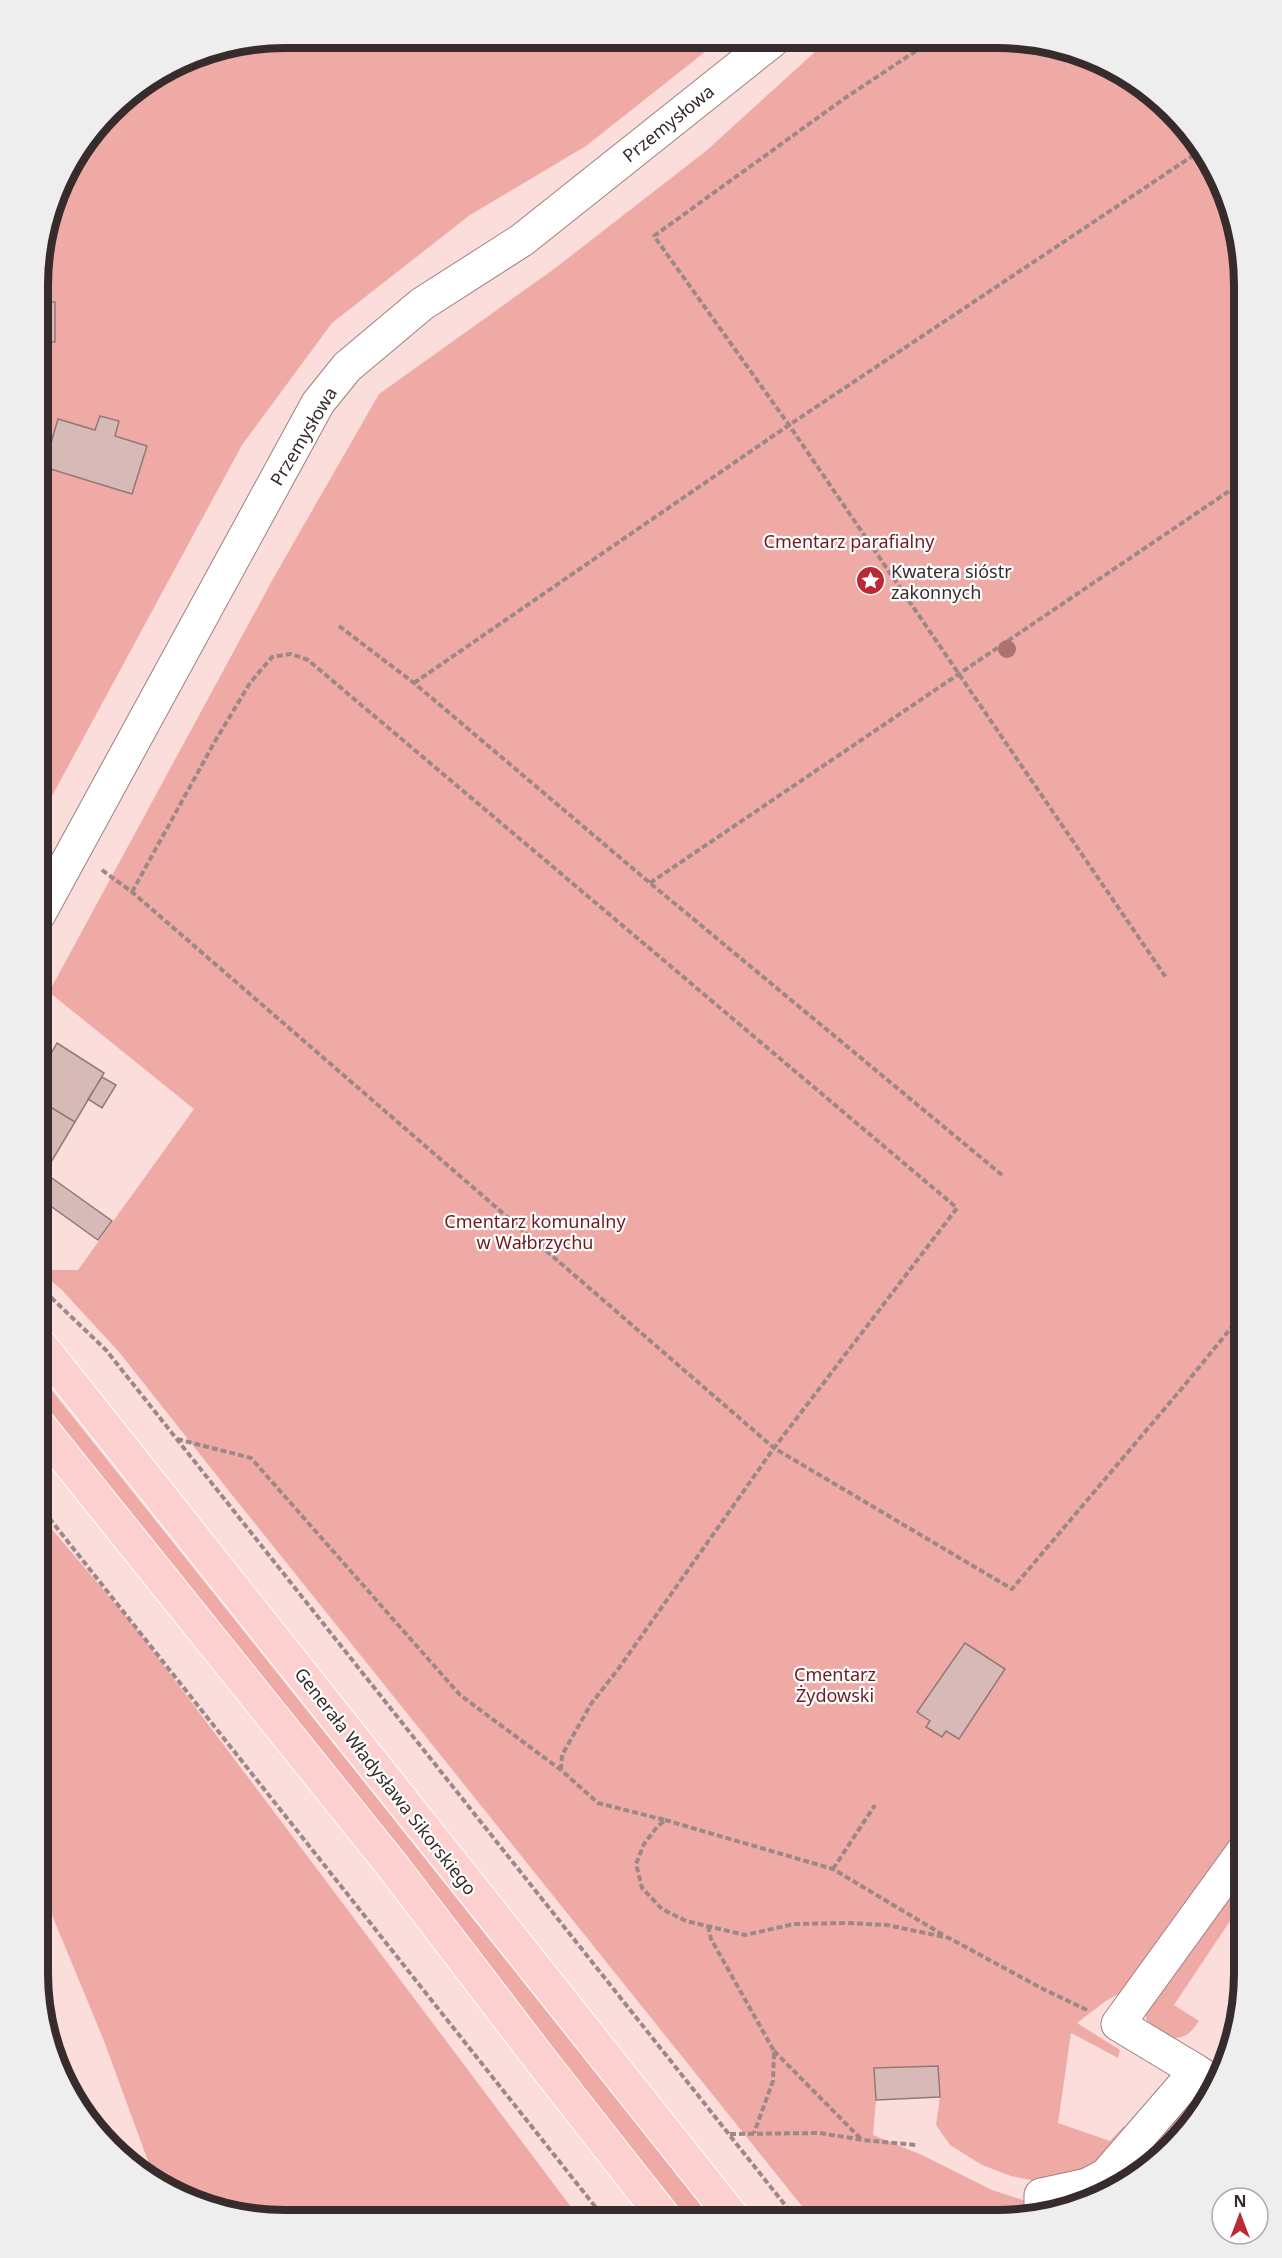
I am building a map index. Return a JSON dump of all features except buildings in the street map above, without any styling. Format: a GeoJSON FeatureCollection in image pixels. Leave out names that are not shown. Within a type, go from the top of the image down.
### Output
{"type":"FeatureCollection","features":[{"type":"Feature","properties":{"kind":"main road","name":"Generała Władysława Sikorskiego"},"geometry":{"type":"LineString","coordinates":[[48,1355],[727,2210]]}},
{"type":"Feature","properties":{"kind":"main road"},"geometry":{"type":"LineString","coordinates":[[48,1436],[394,1868],[658,2210]]}},
{"type":"Feature","properties":{"kind":"street","name":"Przemysłowa"},"geometry":{"type":"LineString","coordinates":[[48,898],[318,403],[347,367],[422,304],[522,240],[762,48]]}},
{"type":"Feature","properties":{"kind":"street"},"geometry":{"type":"LineString","coordinates":[[1041,2205],[1041,2195],[1087,2185],[1106,2175],[1205,2077],[1118,2024],[1234,1864]]}},
{"type":"Feature","properties":{"kind":"path"},"geometry":{"type":"LineString","coordinates":[[922,48],[845,98],[654,236],[789,425],[1167,979]]}},
{"type":"Feature","properties":{"kind":"path"},"geometry":{"type":"LineString","coordinates":[[414,683],[789,425],[1195,154]]}},
{"type":"Feature","properties":{"kind":"path"},"geometry":{"type":"LineString","coordinates":[[650,883],[1234,488]]}},
{"type":"Feature","properties":{"kind":"path"},"geometry":{"type":"LineString","coordinates":[[339,626],[414,683],[650,883],[1002,1175]]}},
{"type":"Feature","properties":{"kind":"path"},"geometry":{"type":"LineString","coordinates":[[132,892],[249,683],[272,657],[291,654],[308,660],[957,1208],[774,1448],[591,1704],[562,1755],[561,1770]]}},
{"type":"Feature","properties":{"kind":"path"},"geometry":{"type":"LineString","coordinates":[[97,867],[132,892],[774,1448],[1012,1589],[1184,1387],[1234,1324]]}},
{"type":"Feature","properties":{"kind":"path"},"geometry":{"type":"LineString","coordinates":[[48,1295],[106,1350],[790,2210]]}},
{"type":"Feature","properties":{"kind":"path"},"geometry":{"type":"LineString","coordinates":[[177,1440],[251,1458],[460,1695],[561,1770],[598,1803],[833,1869],[949,1938],[1043,1989],[1118,2024]]}},
{"type":"Feature","properties":{"kind":"path"},"geometry":{"type":"LineString","coordinates":[[48,1517],[598,2210]]}},
{"type":"Feature","properties":{"kind":"path"},"geometry":{"type":"LineString","coordinates":[[833,1869],[875,1805]]}},
{"type":"Feature","properties":{"kind":"path"},"geometry":{"type":"LineString","coordinates":[[665,1820],[644,1845],[636,1864],[642,1887],[662,1909],[686,1921],[745,1935],[794,1924],[847,1923],[887,1925],[949,1938]]}},
{"type":"Feature","properties":{"kind":"path"},"geometry":{"type":"LineString","coordinates":[[708,1926],[711,1939],[774,2051],[863,2140]]}},
{"type":"Feature","properties":{"kind":"path"},"geometry":{"type":"LineString","coordinates":[[754,2133],[773,2081],[774,2051]]}},
{"type":"Feature","properties":{"kind":"path"},"geometry":{"type":"LineString","coordinates":[[729,2134],[820,2133],[916,2145]]}},
{"type":"Feature","properties":{"kind":"green space"},"geometry":{"type":"Polygon","coordinates":[[[285,48],[710,48],[586,146],[470,215],[332,323],[242,445],[48,803],[48,285],[50,254],[56,224],[72,180],[88,153],[117,117],[153,88],[180,72],[224,56],[254,50],[285,48]]]}},
{"type":"Feature","properties":{"kind":"green space"},"geometry":{"type":"Polygon","coordinates":[[[819,48],[1028,50],[1058,56],[1102,72],[1129,88],[1165,117],[1194,153],[1210,180],[1226,224],[1232,254],[1234,285],[1234,1845],[1132,1987],[1107,2000],[1077,2023],[1120,2050],[1118,2058],[1071,2033],[1058,2123],[1110,2141],[1124,2126],[1127,2129],[1093,2167],[1041,2182],[1011,2176],[982,2165],[950,2145],[936,2125],[940,2097],[938,2066],[874,2068],[876,2100],[873,2135],[922,2155],[992,2190],[1032,2203],[1031,2207],[1028,2208],[805,2210],[119,1352],[61,1289],[48,1278],[48,1270],[78,1270],[194,1109],[49,992],[274,577],[379,394],[554,269],[706,151],[819,48]]]}},
{"type":"Feature","properties":{"kind":"green space"},"geometry":{"type":"Polygon","coordinates":[[[48,1386],[705,2210],[681,2210],[48,1416],[48,1386]]]}},
{"type":"Feature","properties":{"kind":"green space"},"geometry":{"type":"Polygon","coordinates":[[[48,1525],[135,1627],[573,2210],[285,2210],[254,2208],[224,2202],[194,2192],[151,2168],[104,2041],[48,1905],[48,1525]]]}},
{"type":"Feature","properties":{"kind":"green space"},"geometry":{"type":"Polygon","coordinates":[[[1234,1882],[1234,1915],[1174,2005],[1199,2021],[1187,2035],[1172,2037],[1148,2023],[1146,2004],[1234,1882]]]}},
{"type":"Feature","properties":{"kind":"green space"},"geometry":{"type":"Polygon","coordinates":[[[1197,2100],[1165,2141],[1137,2164],[1136,2162],[1182,2107],[1197,2100]]]}},
{"type":"Feature","properties":{"kind":"place","name":"Kwatera sióstr zakonnych"},"geometry":{"type":"Point","coordinates":[870,581]}},
{"type":"Feature","properties":{"kind":"park label","name":"Cmentarz parafialny"},"geometry":{"type":"Point","coordinates":[849,541]}},
{"type":"Feature","properties":{"kind":"park label","name":"Cmentarz komunalny w Wałbrzychu"},"geometry":{"type":"Point","coordinates":[535,1231]}},
{"type":"Feature","properties":{"kind":"park label","name":"Cmentarz Żydowski"},"geometry":{"type":"Point","coordinates":[835,1684]}}]}
